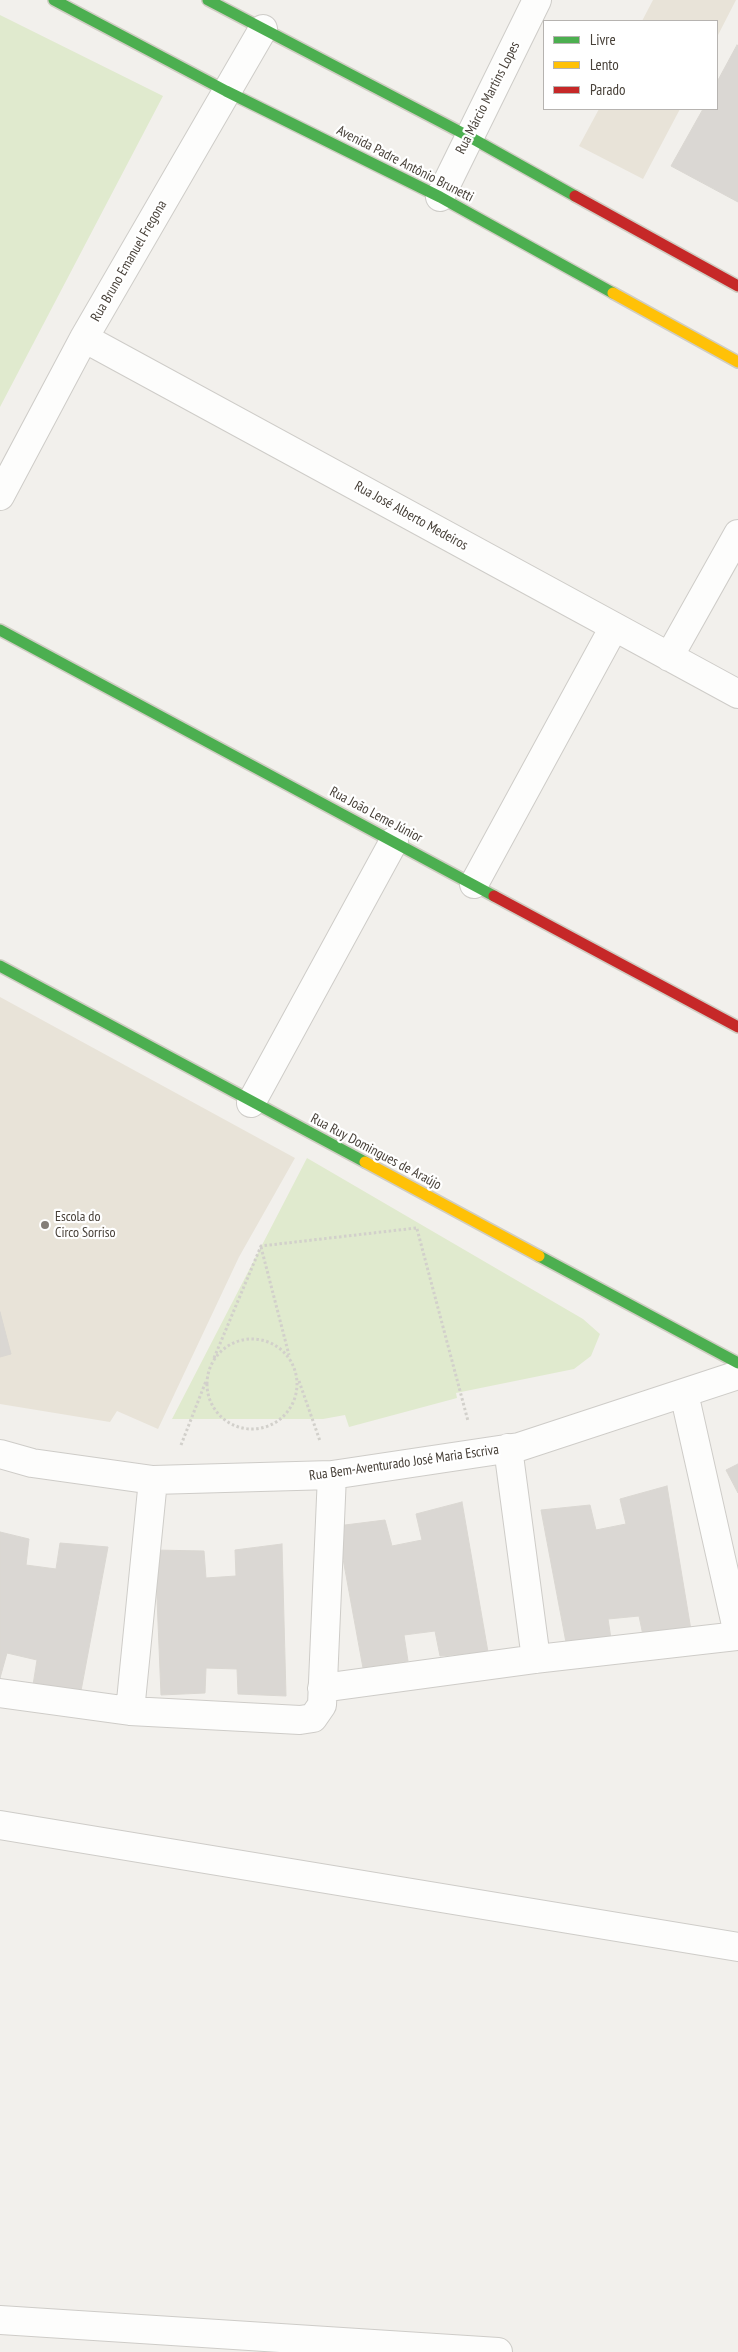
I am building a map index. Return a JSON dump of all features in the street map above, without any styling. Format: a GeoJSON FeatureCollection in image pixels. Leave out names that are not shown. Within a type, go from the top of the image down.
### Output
{"type":"FeatureCollection","features":[{"type":"Feature","properties":{"kind":"street","name":"Avenida Padre Antônio Brunetti"},"geometry":{"type":"LineString","coordinates":[[54,0],[226,91],[440,197],[738,362]]}},
{"type":"Feature","properties":{"kind":"street"},"geometry":{"type":"LineString","coordinates":[[208,0],[468,136],[738,286]]}},
{"type":"Feature","properties":{"kind":"street","name":"Rua Márcio Martins Lopes"},"geometry":{"type":"LineString","coordinates":[[440,197],[468,136],[537,0]]}},
{"type":"Feature","properties":{"kind":"street","name":"Rua Bruno Emanuel Fregona"},"geometry":{"type":"LineString","coordinates":[[0,496],[84,338],[263,29]]}},
{"type":"Feature","properties":{"kind":"street","name":"Rua José Alberto Medeiros"},"geometry":{"type":"LineString","coordinates":[[84,338],[738,694]]}},
{"type":"Feature","properties":{"kind":"street"},"geometry":{"type":"LineString","coordinates":[[669,657],[738,534]]}},
{"type":"Feature","properties":{"kind":"street"},"geometry":{"type":"LineString","coordinates":[[474,884],[614,627]]}},
{"type":"Feature","properties":{"kind":"street","name":"Rua João Leme Júnior"},"geometry":{"type":"LineString","coordinates":[[0,630],[738,1027]]}},
{"type":"Feature","properties":{"kind":"street"},"geometry":{"type":"LineString","coordinates":[[252,1103],[394,841]]}},
{"type":"Feature","properties":{"kind":"street","name":"Rua Ruy Domingues de Araújo"},"geometry":{"type":"LineString","coordinates":[[0,966],[738,1363]]}},
{"type":"Feature","properties":{"kind":"street","name":"Rua Bem-Aventurado José Maria Escriva"},"geometry":{"type":"LineString","coordinates":[[0,1454],[32,1462],[160,1480],[332,1475],[528,1444],[738,1376]]}},
{"type":"Feature","properties":{"kind":"street"},"geometry":{"type":"LineString","coordinates":[[322,1688],[536,1659],[738,1635],[684,1393]]}},
{"type":"Feature","properties":{"kind":"street"},"geometry":{"type":"LineString","coordinates":[[508,1448],[536,1659]]}},
{"type":"Feature","properties":{"kind":"street"},"geometry":{"type":"LineString","coordinates":[[0,1694],[130,1711],[300,1720],[313,1718],[322,1705],[332,1475]]}},
{"type":"Feature","properties":{"kind":"street"},"geometry":{"type":"LineString","coordinates":[[130,1711],[160,1480]]}},
{"type":"Feature","properties":{"kind":"street"},"geometry":{"type":"LineString","coordinates":[[0,1825],[738,1947]]}},
{"type":"Feature","properties":{"kind":"street"},"geometry":{"type":"LineString","coordinates":[[0,2320],[498,2352]]}},
{"type":"Feature","properties":{"kind":"path"},"geometry":{"type":"LineString","coordinates":[[261,1246],[476,1222]]}},
{"type":"Feature","properties":{"kind":"path"},"geometry":{"type":"LineString","coordinates":[[417,1228],[477,1453]]}},
{"type":"Feature","properties":{"kind":"path"},"geometry":{"type":"LineString","coordinates":[[160,1480],[206,1380],[209,1366],[261,1246]]}},
{"type":"Feature","properties":{"kind":"path"},"geometry":{"type":"LineString","coordinates":[[261,1246],[290,1359],[332,1475]]}},
{"type":"Feature","properties":{"kind":"path"},"geometry":{"type":"LineString","coordinates":[[214,1358],[229,1344],[242,1339],[257,1338],[272,1343],[284,1351],[290,1359]]}},
{"type":"Feature","properties":{"kind":"path"},"geometry":{"type":"LineString","coordinates":[[206,1380],[208,1396],[214,1409],[224,1420],[238,1427],[253,1429],[268,1426],[281,1419],[291,1407],[297,1393],[298,1378]]}},
{"type":"Feature","properties":{"kind":"shaded area"},"geometry":{"type":"Polygon","coordinates":[[[653,0],[736,0],[718,35],[718,20],[643,20],[653,0]]]}},
{"type":"Feature","properties":{"kind":"shaded area"},"geometry":{"type":"Polygon","coordinates":[[[598,110],[679,110],[643,179],[579,146],[598,110]]]}},
{"type":"Feature","properties":{"kind":"shaded area","name":"Escola do Circo Sorriso"},"geometry":{"type":"Polygon","coordinates":[[[0,997],[295,1158],[239,1257],[158,1429],[117,1411],[110,1422],[0,1404],[0,997]]]}},
{"type":"Feature","properties":{"kind":"green space"},"geometry":{"type":"Polygon","coordinates":[[[0,15],[163,96],[0,407],[0,15]]]}},
{"type":"Feature","properties":{"kind":"green space"},"geometry":{"type":"Polygon","coordinates":[[[307,1158],[583,1319],[600,1334],[591,1356],[574,1369],[456,1393],[457,1398],[349,1427],[345,1415],[323,1419],[172,1419],[307,1158]]]}},
{"type":"Feature","properties":{"kind":"building"},"geometry":{"type":"Polygon","coordinates":[[[737,45],[738,202],[671,166],[702,110],[718,110],[718,80],[737,45]]]}},
{"type":"Feature","properties":{"kind":"building"},"geometry":{"type":"Polygon","coordinates":[[[0,1312],[11,1354],[0,1357],[0,1312]]]}},
{"type":"Feature","properties":{"kind":"building"},"geometry":{"type":"Polygon","coordinates":[[[738,1464],[738,1493],[726,1470],[738,1464]]]}},
{"type":"Feature","properties":{"kind":"building"},"geometry":{"type":"Polygon","coordinates":[[[667,1486],[692,1636],[644,1640],[639,1616],[608,1619],[612,1645],[568,1653],[541,1510],[590,1505],[596,1530],[626,1524],[620,1499],[667,1486]]]}},
{"type":"Feature","properties":{"kind":"building"},"geometry":{"type":"Polygon","coordinates":[[[462,1502],[488,1652],[440,1656],[435,1631],[404,1635],[408,1661],[363,1668],[337,1526],[385,1520],[392,1546],[422,1540],[416,1514],[462,1502]]]}},
{"type":"Feature","properties":{"kind":"building"},"geometry":{"type":"Polygon","coordinates":[[[0,1532],[29,1539],[26,1565],[56,1569],[60,1543],[108,1547],[80,1696],[33,1685],[37,1660],[7,1653],[0,1678],[0,1532]]]}},
{"type":"Feature","properties":{"kind":"building"},"geometry":{"type":"Polygon","coordinates":[[[282,1544],[286,1696],[238,1694],[237,1669],[206,1668],[205,1693],[161,1695],[155,1550],[204,1551],[206,1578],[236,1576],[235,1550],[282,1544]]]}},
{"type":"Feature","properties":{"kind":"traffic: fast"},"geometry":{"type":"LineString","coordinates":[[54,0],[226,91],[440,197],[613,293]]}},
{"type":"Feature","properties":{"kind":"traffic: fast"},"geometry":{"type":"LineString","coordinates":[[208,0],[468,136],[575,196]]}},
{"type":"Feature","properties":{"kind":"traffic: fast"},"geometry":{"type":"LineString","coordinates":[[0,630],[494,896]]}},
{"type":"Feature","properties":{"kind":"traffic: fast"},"geometry":{"type":"LineString","coordinates":[[0,966],[365,1162]]}},
{"type":"Feature","properties":{"kind":"traffic: fast"},"geometry":{"type":"LineString","coordinates":[[539,1256],[738,1363]]}},
{"type":"Feature","properties":{"kind":"traffic: slow"},"geometry":{"type":"LineString","coordinates":[[613,293],[738,362]]}},
{"type":"Feature","properties":{"kind":"traffic: slow"},"geometry":{"type":"LineString","coordinates":[[365,1162],[539,1256]]}},
{"type":"Feature","properties":{"kind":"traffic: jam"},"geometry":{"type":"LineString","coordinates":[[575,196],[738,286]]}},
{"type":"Feature","properties":{"kind":"traffic: jam"},"geometry":{"type":"LineString","coordinates":[[494,896],[738,1027]]}},
{"type":"Feature","properties":{"kind":"place","name":"Escola do Circo Sorriso"},"geometry":{"type":"Point","coordinates":[45,1225]}}]}
